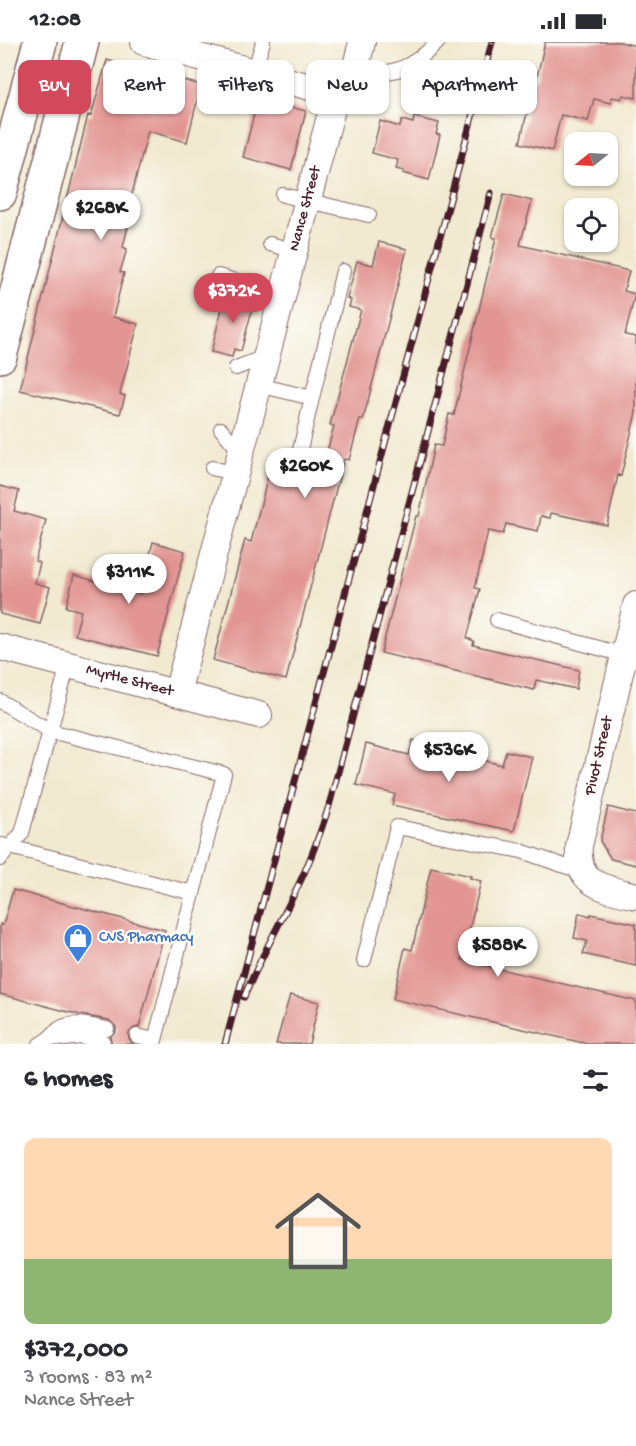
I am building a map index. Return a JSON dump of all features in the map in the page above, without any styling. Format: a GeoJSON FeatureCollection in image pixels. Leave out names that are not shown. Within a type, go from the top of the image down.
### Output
{"type":"FeatureCollection","features":[{"type":"Feature","properties":{"kind":"main road"},"geometry":{"type":"LineString","coordinates":[[0,193],[40,42]]}},
{"type":"Feature","properties":{"kind":"main road"},"geometry":{"type":"LineString","coordinates":[[0,356],[82,42]]}},
{"type":"Feature","properties":{"kind":"street"},"geometry":{"type":"LineString","coordinates":[[144,42],[210,60]]}},
{"type":"Feature","properties":{"kind":"street","name":"Nance Street"},"geometry":{"type":"LineString","coordinates":[[177,693],[230,464],[259,385],[331,114]]}},
{"type":"Feature","properties":{"kind":"street","name":"Pivot Street"},"geometry":{"type":"LineString","coordinates":[[582,872],[578,860],[579,846],[636,605]]}},
{"type":"Feature","properties":{"kind":"street","name":"Myrtle Street"},"geometry":{"type":"LineString","coordinates":[[0,647],[260,715]]}},
{"type":"Feature","properties":{"kind":"street"},"geometry":{"type":"LineString","coordinates":[[582,872],[592,882],[603,888],[636,896]]}},
{"type":"Feature","properties":{"kind":"lane"},"geometry":{"type":"LineString","coordinates":[[252,60],[263,42]]}},
{"type":"Feature","properties":{"kind":"lane"},"geometry":{"type":"LineString","coordinates":[[359,54],[381,72],[404,68],[424,56],[438,42]]}},
{"type":"Feature","properties":{"kind":"lane"},"geometry":{"type":"LineString","coordinates":[[283,195],[369,215]]}},
{"type":"Feature","properties":{"kind":"lane"},"geometry":{"type":"LineString","coordinates":[[270,244],[295,251]]}},
{"type":"Feature","properties":{"kind":"lane"},"geometry":{"type":"LineString","coordinates":[[299,454],[343,270]]}},
{"type":"Feature","properties":{"kind":"lane"},"geometry":{"type":"LineString","coordinates":[[218,276],[284,294]]}},
{"type":"Feature","properties":{"kind":"lane"},"geometry":{"type":"LineString","coordinates":[[236,368],[267,356]]}},
{"type":"Feature","properties":{"kind":"lane"},"geometry":{"type":"LineString","coordinates":[[259,385],[312,398]]}},
{"type":"Feature","properties":{"kind":"lane"},"geometry":{"type":"LineString","coordinates":[[221,429],[230,464]]}},
{"type":"Feature","properties":{"kind":"lane"},"geometry":{"type":"LineString","coordinates":[[497,620],[624,655]]}},
{"type":"Feature","properties":{"kind":"lane"},"geometry":{"type":"LineString","coordinates":[[0,859],[5,846],[22,833],[68,665]]}},
{"type":"Feature","properties":{"kind":"lane"},"geometry":{"type":"LineString","coordinates":[[0,701],[50,731],[224,774],[154,1042],[137,1036]]}},
{"type":"Feature","properties":{"kind":"lane"},"geometry":{"type":"LineString","coordinates":[[364,960],[397,827],[521,851],[582,872]]}},
{"type":"Feature","properties":{"kind":"lane"},"geometry":{"type":"LineString","coordinates":[[5,846],[193,893]]}},
{"type":"Feature","properties":{"kind":"lane"},"geometry":{"type":"LineString","coordinates":[[46,1041],[61,1028],[71,1025],[105,1035]]}},
{"type":"Feature","properties":{"kind":"building"},"geometry":{"type":"Polygon","coordinates":[[[545,42],[620,42],[636,46],[636,98],[623,95],[621,99],[612,97],[611,103],[594,99],[588,121],[561,115],[552,151],[520,143],[527,114],[537,114],[537,77],[545,42]]]}},
{"type":"Feature","properties":{"kind":"building"},"geometry":{"type":"Polygon","coordinates":[[[103,74],[103,114],[185,114],[185,81],[197,84],[197,101],[187,142],[148,131],[126,217],[130,218],[123,247],[127,249],[120,272],[124,273],[113,317],[138,324],[120,394],[125,396],[120,414],[20,390],[88,115],[91,116],[103,74]]]}},
{"type":"Feature","properties":{"kind":"building"},"geometry":{"type":"Polygon","coordinates":[[[294,108],[306,111],[291,170],[243,157],[254,114],[294,114],[294,108]]]}},
{"type":"Feature","properties":{"kind":"building"},"geometry":{"type":"Polygon","coordinates":[[[414,117],[439,123],[436,134],[440,135],[429,180],[396,169],[398,160],[372,153],[380,121],[400,127],[402,120],[413,123],[414,117]]]}},
{"type":"Feature","properties":{"kind":"building"},"geometry":{"type":"Polygon","coordinates":[[[504,194],[532,201],[520,245],[629,271],[624,291],[635,294],[625,335],[636,337],[636,412],[607,525],[551,513],[550,518],[541,516],[538,531],[506,524],[503,534],[488,531],[475,588],[480,589],[467,638],[474,641],[473,645],[579,670],[576,689],[536,680],[534,690],[381,653],[416,516],[419,516],[434,445],[442,446],[449,414],[454,415],[496,238],[492,237],[504,194]]]}},
{"type":"Feature","properties":{"kind":"building"},"geometry":{"type":"Polygon","coordinates":[[[379,242],[407,249],[363,420],[360,419],[349,460],[344,459],[286,680],[213,660],[245,540],[251,542],[272,461],[321,474],[334,426],[330,425],[361,310],[349,307],[351,300],[347,298],[357,261],[373,265],[379,242]]]}},
{"type":"Feature","properties":{"kind":"building"},"geometry":{"type":"Polygon","coordinates":[[[226,292],[255,299],[241,351],[234,349],[232,357],[211,352],[226,292]]]}},
{"type":"Feature","properties":{"kind":"building"},"geometry":{"type":"Polygon","coordinates":[[[0,486],[19,491],[14,511],[46,520],[35,561],[40,563],[35,583],[50,587],[40,624],[0,614],[0,486]]]}},
{"type":"Feature","properties":{"kind":"building"},"geometry":{"type":"Polygon","coordinates":[[[153,542],[185,551],[157,656],[75,635],[81,611],[66,607],[74,575],[140,594],[153,542]]]}},
{"type":"Feature","properties":{"kind":"building"},"geometry":{"type":"Polygon","coordinates":[[[413,740],[471,754],[470,757],[502,765],[506,751],[532,757],[514,831],[392,805],[395,794],[356,785],[366,744],[409,755],[413,740]]]}},
{"type":"Feature","properties":{"kind":"building"},"geometry":{"type":"Polygon","coordinates":[[[608,807],[636,814],[636,865],[611,859],[600,841],[608,807]]]}},
{"type":"Feature","properties":{"kind":"building"},"geometry":{"type":"Polygon","coordinates":[[[431,867],[471,876],[470,878],[481,881],[462,960],[636,1001],[636,1044],[588,1044],[393,999],[405,948],[412,950],[431,867]]]}},
{"type":"Feature","properties":{"kind":"building","name":"CVS Pharmacy"},"geometry":{"type":"Polygon","coordinates":[[[13,890],[165,930],[139,1027],[134,1028],[128,1034],[133,1044],[112,1044],[110,1037],[116,1031],[116,1027],[109,1020],[80,1015],[0,994],[0,924],[3,925],[13,890]]]}},
{"type":"Feature","properties":{"kind":"building"},"geometry":{"type":"Polygon","coordinates":[[[579,913],[636,924],[636,966],[583,954],[587,941],[574,938],[579,913]]]}},
{"type":"Feature","properties":{"kind":"building"},"geometry":{"type":"Polygon","coordinates":[[[290,995],[319,1002],[309,1044],[276,1044],[290,995]]]}},
{"type":"Feature","properties":{"kind":"railway"},"geometry":{"type":"LineString","coordinates":[[225,1044],[492,42]]}},
{"type":"Feature","properties":{"kind":"railway"},"geometry":{"type":"LineString","coordinates":[[244,997],[306,868],[329,806],[491,193]]}},
{"type":"Feature","properties":{"kind":"place","name":"CVS Pharmacy"},"geometry":{"type":"Point","coordinates":[78,964]}}]}
